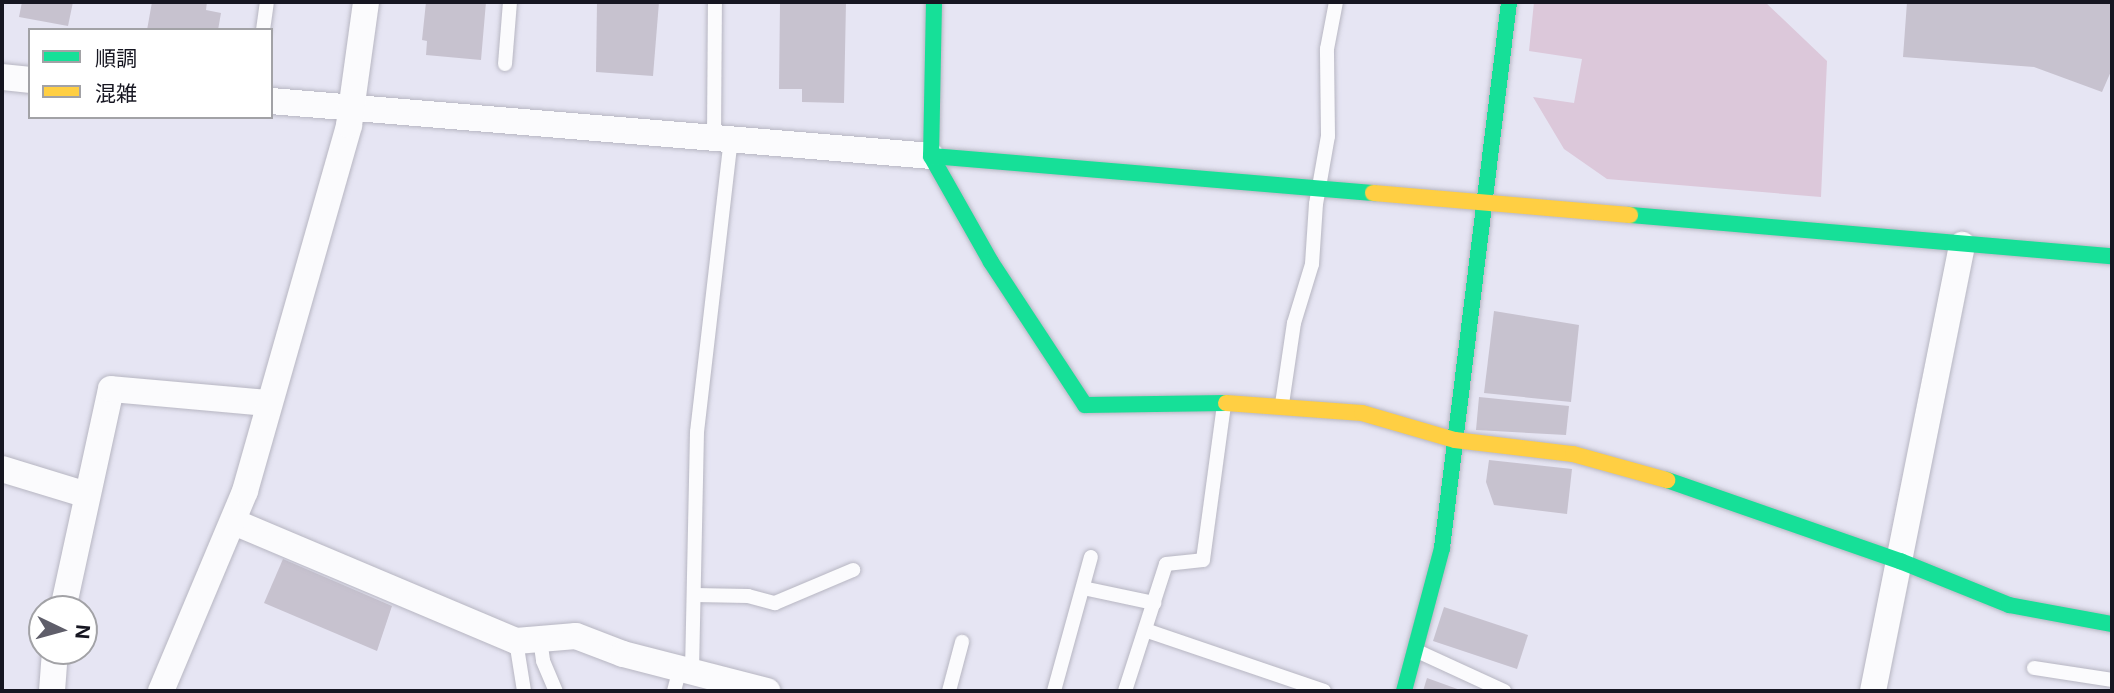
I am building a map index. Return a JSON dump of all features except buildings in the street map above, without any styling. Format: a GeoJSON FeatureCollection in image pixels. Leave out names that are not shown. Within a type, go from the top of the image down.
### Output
{"type":"FeatureCollection","features":[{"type":"Feature","properties":{"kind":"street"},"geometry":{"type":"LineString","coordinates":[[161,691],[234,522],[349,125],[349,108],[366,2]]}},
{"type":"Feature","properties":{"kind":"street"},"geometry":{"type":"LineString","coordinates":[[934,2],[931,156],[991,262],[1085,405],[1224,403],[1282,405],[1362,413],[1455,440],[1573,454],[1637,470],[1900,561],[2009,605],[2112,624]]}},
{"type":"Feature","properties":{"kind":"street"},"geometry":{"type":"LineString","coordinates":[[1404,691],[1442,548],[1509,2]]}},
{"type":"Feature","properties":{"kind":"street"},"geometry":{"type":"LineString","coordinates":[[2,77],[28,80]]}},
{"type":"Feature","properties":{"kind":"street"},"geometry":{"type":"LineString","coordinates":[[273,101],[1320,186],[1484,204],[2112,256]]}},
{"type":"Feature","properties":{"kind":"street"},"geometry":{"type":"LineString","coordinates":[[1872,691],[1962,245]]}},
{"type":"Feature","properties":{"kind":"street"},"geometry":{"type":"LineString","coordinates":[[66,595],[84,494],[111,389],[268,403]]}},
{"type":"Feature","properties":{"kind":"street"},"geometry":{"type":"LineString","coordinates":[[2,469],[84,494]]}},
{"type":"Feature","properties":{"kind":"street"},"geometry":{"type":"LineString","coordinates":[[234,522],[528,640],[576,636],[682,677],[767,691]]}},
{"type":"Feature","properties":{"kind":"street"},"geometry":{"type":"LineString","coordinates":[[52,691],[54,665]]}},
{"type":"Feature","properties":{"kind":"lane"},"geometry":{"type":"LineString","coordinates":[[262,28],[267,2]]}},
{"type":"Feature","properties":{"kind":"lane"},"geometry":{"type":"LineString","coordinates":[[505,64],[510,2]]}},
{"type":"Feature","properties":{"kind":"lane"},"geometry":{"type":"LineString","coordinates":[[682,677],[695,595],[697,432],[723,137],[715,2]]}},
{"type":"Feature","properties":{"kind":"lane"},"geometry":{"type":"LineString","coordinates":[[1282,405],[1294,323],[1312,264],[1328,136],[1327,49],[1336,2]]}},
{"type":"Feature","properties":{"kind":"lane"},"geometry":{"type":"LineString","coordinates":[[1125,691],[1166,564],[1203,560],[1224,403]]}},
{"type":"Feature","properties":{"kind":"lane"},"geometry":{"type":"LineString","coordinates":[[1054,691],[1091,557]]}},
{"type":"Feature","properties":{"kind":"lane"},"geometry":{"type":"LineString","coordinates":[[695,595],[748,596],[775,603],[853,570]]}},
{"type":"Feature","properties":{"kind":"lane"},"geometry":{"type":"LineString","coordinates":[[1083,588],[1154,603]]}},
{"type":"Feature","properties":{"kind":"lane"},"geometry":{"type":"LineString","coordinates":[[1145,630],[1324,691]]}},
{"type":"Feature","properties":{"kind":"lane"},"geometry":{"type":"LineString","coordinates":[[524,691],[528,640]]}},
{"type":"Feature","properties":{"kind":"lane"},"geometry":{"type":"LineString","coordinates":[[528,640],[543,661],[556,691]]}},
{"type":"Feature","properties":{"kind":"lane"},"geometry":{"type":"LineString","coordinates":[[949,691],[962,642]]}},
{"type":"Feature","properties":{"kind":"lane"},"geometry":{"type":"LineString","coordinates":[[1416,650],[1503,691]]}},
{"type":"Feature","properties":{"kind":"lane"},"geometry":{"type":"LineString","coordinates":[[2034,668],[2112,680]]}},
{"type":"Feature","properties":{"kind":"shaded area"},"geometry":{"type":"Polygon","coordinates":[[[1534,2],[1765,2],[1827,61],[1821,197],[1607,179],[1564,149],[1533,97],[1574,103],[1582,59],[1529,51],[1534,2]]]}},
{"type":"Feature","properties":{"kind":"traffic: fast"},"geometry":{"type":"LineString","coordinates":[[934,2],[931,156],[991,262],[1085,405],[1226,403]]}},
{"type":"Feature","properties":{"kind":"traffic: fast"},"geometry":{"type":"LineString","coordinates":[[1404,691],[1442,548],[1509,2]]}},
{"type":"Feature","properties":{"kind":"traffic: fast"},"geometry":{"type":"LineString","coordinates":[[931,156],[1373,193]]}},
{"type":"Feature","properties":{"kind":"traffic: fast"},"geometry":{"type":"LineString","coordinates":[[1630,215],[2112,256]]}},
{"type":"Feature","properties":{"kind":"traffic: fast"},"geometry":{"type":"LineString","coordinates":[[1667,480],[1900,561],[2009,605],[2112,624]]}},
{"type":"Feature","properties":{"kind":"traffic: slow"},"geometry":{"type":"LineString","coordinates":[[1373,193],[1630,215]]}},
{"type":"Feature","properties":{"kind":"traffic: slow"},"geometry":{"type":"LineString","coordinates":[[1226,403],[1362,413],[1455,440],[1573,454],[1667,480]]}}]}
